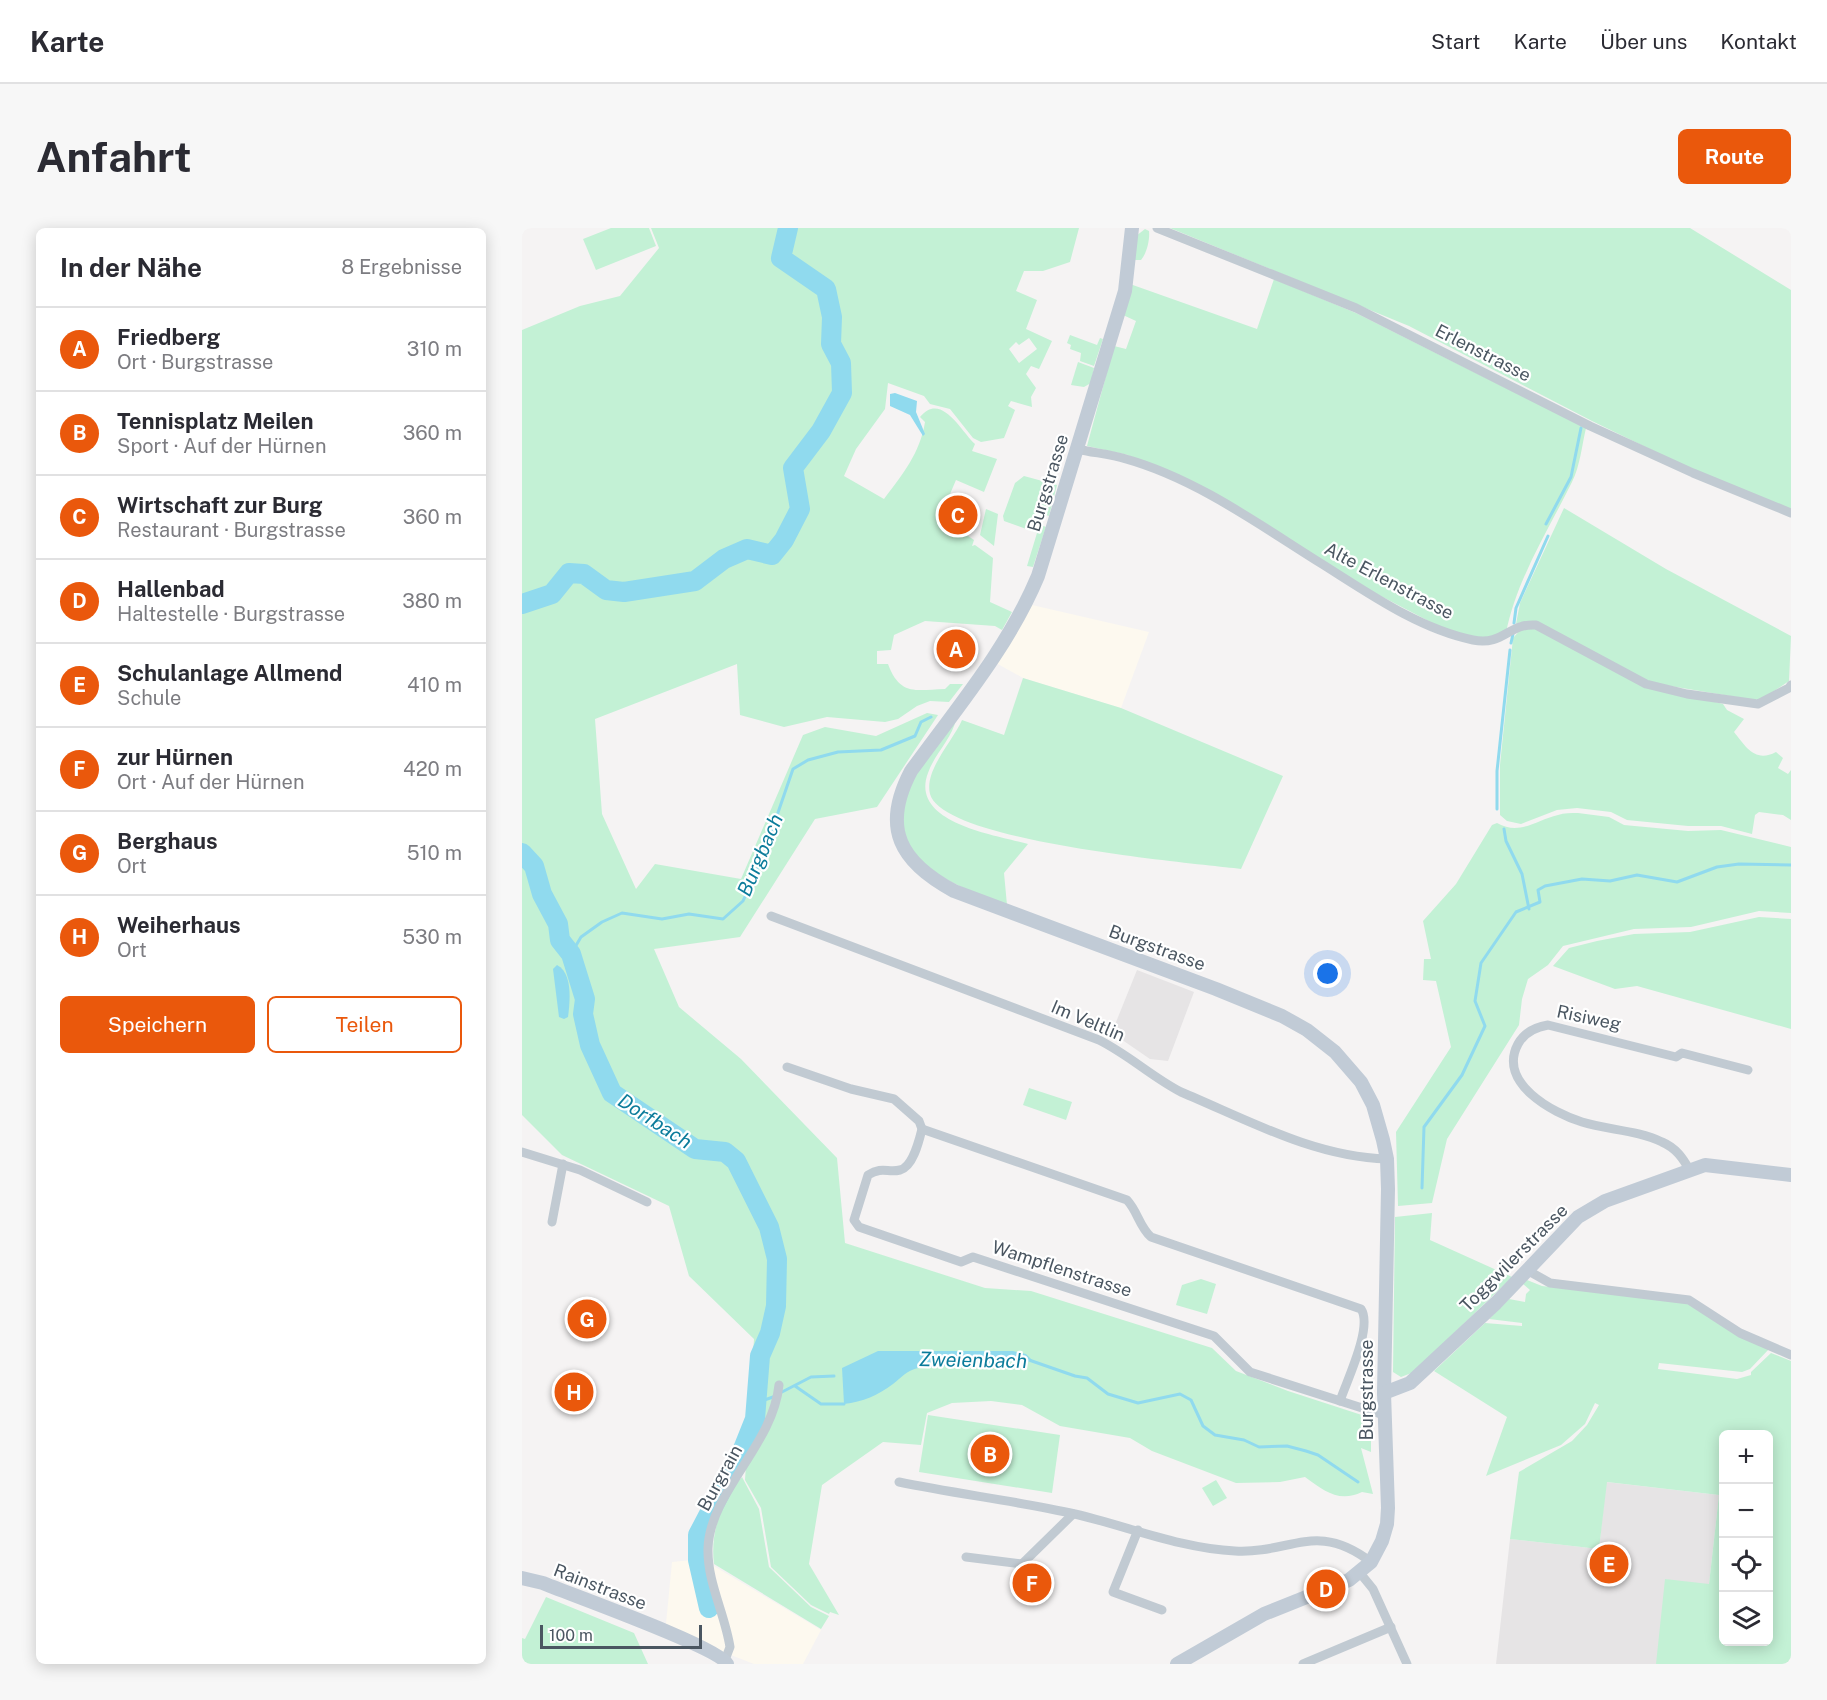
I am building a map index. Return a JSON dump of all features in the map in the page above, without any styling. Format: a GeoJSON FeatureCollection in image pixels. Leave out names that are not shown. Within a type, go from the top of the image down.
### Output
{"type":"FeatureCollection","features":[{"type":"Feature","properties":{"kind":"street","name":"Burgstrasse"},"geometry":{"type":"LineString","coordinates":[[1132,228],[1125,291],[1051,536],[1025,607],[976,683],[906,781],[897,814],[898,834],[908,858],[922,871],[954,891],[1216,989],[1281,1016],[1307,1030],[1335,1052],[1361,1082],[1373,1105],[1387,1159],[1384,1393],[1387,1524],[1378,1550],[1371,1562],[1360,1573],[1338,1585],[1264,1614],[1177,1664]]}},
{"type":"Feature","properties":{"kind":"street","name":"Erlenstrasse"},"geometry":{"type":"LineString","coordinates":[[1157,228],[1356,308],[1590,426],[1693,473],[1791,513]]}},
{"type":"Feature","properties":{"kind":"street","name":"Alte Erlenstrasse"},"geometry":{"type":"LineString","coordinates":[[1077,449],[1128,459],[1176,479],[1236,511],[1375,596],[1457,635],[1474,640],[1494,640],[1521,624],[1536,625],[1646,684],[1723,700],[1762,703],[1791,685]]}},
{"type":"Feature","properties":{"kind":"street","name":"Im Veltlin"},"geometry":{"type":"LineString","coordinates":[[771,916],[1099,1040],[1119,1050],[1162,1082],[1308,1145],[1353,1158],[1387,1159]]}},
{"type":"Feature","properties":{"kind":"street","name":"Risiweg"},"geometry":{"type":"LineString","coordinates":[[1690,1171],[1680,1155],[1664,1143],[1585,1123],[1543,1102],[1525,1089],[1514,1063],[1519,1042],[1532,1030],[1548,1025],[1676,1057],[1682,1053],[1748,1070]]}},
{"type":"Feature","properties":{"kind":"street"},"geometry":{"type":"LineString","coordinates":[[787,1067],[851,1089],[894,1099],[919,1121],[922,1129],[1127,1200],[1134,1208],[1143,1230],[1151,1237],[1361,1309],[1366,1320],[1340,1401]]}},
{"type":"Feature","properties":{"kind":"street","name":"Wampflenstrasse"},"geometry":{"type":"LineString","coordinates":[[922,1129],[908,1166],[899,1170],[879,1169],[868,1175],[854,1220],[859,1227],[961,1262],[973,1257],[1214,1336],[1250,1372],[1384,1415]]}},
{"type":"Feature","properties":{"kind":"street"},"geometry":{"type":"LineString","coordinates":[[522,1152],[563,1164],[647,1202]]}},
{"type":"Feature","properties":{"kind":"street"},"geometry":{"type":"LineString","coordinates":[[552,1222],[563,1164]]}},
{"type":"Feature","properties":{"kind":"street","name":"Toggwilerstrasse"},"geometry":{"type":"LineString","coordinates":[[1384,1393],[1410,1383],[1496,1303],[1578,1217],[1605,1201],[1705,1165],[1791,1175]]}},
{"type":"Feature","properties":{"kind":"street"},"geometry":{"type":"LineString","coordinates":[[1527,1270],[1550,1283],[1689,1299],[1740,1333],[1791,1355]]}},
{"type":"Feature","properties":{"kind":"street","name":"Burgrain"},"geometry":{"type":"LineString","coordinates":[[726,1662],[730,1647],[709,1563],[709,1540],[717,1512],[764,1433],[777,1404],[779,1385]]}},
{"type":"Feature","properties":{"kind":"street"},"geometry":{"type":"LineString","coordinates":[[899,1482],[1073,1514],[1201,1546],[1237,1552],[1316,1539],[1353,1549],[1371,1562]]}},
{"type":"Feature","properties":{"kind":"street"},"geometry":{"type":"LineString","coordinates":[[966,1557],[1022,1564],[1073,1514]]}},
{"type":"Feature","properties":{"kind":"street"},"geometry":{"type":"LineString","coordinates":[[1138,1530],[1113,1592],[1162,1610]]}},
{"type":"Feature","properties":{"kind":"street"},"geometry":{"type":"LineString","coordinates":[[1360,1573],[1373,1589],[1407,1664]]}},
{"type":"Feature","properties":{"kind":"street","name":"Rainstrasse"},"geometry":{"type":"LineString","coordinates":[[522,1578],[543,1583],[662,1630],[726,1662]]}},
{"type":"Feature","properties":{"kind":"street"},"geometry":{"type":"LineString","coordinates":[[1303,1664],[1391,1627]]}},
{"type":"Feature","properties":{"kind":"shaded area"},"geometry":{"type":"Polygon","coordinates":[[[1032,605],[1149,632],[1121,708],[1023,678],[996,663],[1032,605]]]}},
{"type":"Feature","properties":{"kind":"shaded area"},"geometry":{"type":"Polygon","coordinates":[[[1137,970],[1194,992],[1168,1061],[1150,1059],[1118,1037],[1110,1037],[1137,970]]]}},
{"type":"Feature","properties":{"kind":"shaded area"},"geometry":{"type":"Polygon","coordinates":[[[1606,1482],[1719,1495],[1709,1584],[1656,1664],[1496,1664],[1510,1539],[1599,1549],[1606,1482]]]}},
{"type":"Feature","properties":{"kind":"shaded area"},"geometry":{"type":"Polygon","coordinates":[[[702,1559],[821,1630],[803,1664],[754,1664],[718,1650],[666,1624],[672,1562],[702,1559]]]}},
{"type":"Feature","properties":{"kind":"green space"},"geometry":{"type":"Polygon","coordinates":[[[611,228],[649,228],[656,246],[596,270],[583,239],[611,228]]]}},
{"type":"Feature","properties":{"kind":"green space"},"geometry":{"type":"Polygon","coordinates":[[[651,228],[1079,228],[1070,262],[1043,271],[1024,271],[1016,291],[1037,300],[1026,329],[1052,341],[1039,369],[1031,366],[1026,374],[1036,388],[1031,397],[1032,407],[1011,401],[1008,406],[1015,410],[1004,438],[981,442],[973,438],[950,409],[930,404],[924,396],[888,383],[885,409],[856,449],[844,476],[884,499],[904,472],[919,444],[925,422],[920,417],[928,410],[935,408],[943,411],[957,423],[975,444],[972,451],[997,459],[984,492],[956,480],[950,494],[953,496],[938,516],[974,540],[972,546],[975,545],[993,558],[990,602],[1012,612],[1002,630],[995,626],[925,621],[894,635],[891,650],[877,651],[877,664],[888,664],[898,682],[910,689],[945,689],[950,684],[963,684],[949,702],[930,701],[917,706],[898,719],[885,722],[827,717],[784,727],[740,715],[737,664],[595,719],[602,814],[636,889],[655,864],[741,879],[803,735],[825,727],[876,736],[927,713],[938,715],[877,807],[815,819],[740,937],[654,949],[679,1007],[741,1059],[837,1158],[845,1243],[985,1288],[1031,1291],[1212,1348],[1236,1371],[1371,1418],[1371,1452],[1361,1448],[1373,1494],[1362,1492],[1339,1496],[1325,1491],[1305,1477],[1280,1482],[1236,1483],[1152,1451],[1130,1438],[1060,1426],[1022,1405],[991,1401],[952,1403],[927,1413],[921,1445],[883,1442],[822,1485],[809,1564],[839,1615],[830,1612],[829,1614],[811,1605],[771,1567],[761,1508],[745,1480],[754,1339],[689,1276],[669,1206],[562,1155],[522,1115],[522,330],[580,306],[620,296],[659,248],[651,228]],[[1029,338],[1019,345],[1016,342],[1009,349],[1019,363],[1037,349],[1029,338]]]}},
{"type":"Feature","properties":{"kind":"green space"},"geometry":{"type":"Polygon","coordinates":[[[1170,228],[1690,228],[1791,290],[1791,509],[1695,471],[1592,421],[1409,326],[1170,228]]]}},
{"type":"Feature","properties":{"kind":"green space"},"geometry":{"type":"Polygon","coordinates":[[[1145,229],[1149,231],[1146,250],[1141,260],[1133,260],[1136,236],[1145,229]]]}},
{"type":"Feature","properties":{"kind":"green space"},"geometry":{"type":"Polygon","coordinates":[[[1274,279],[1356,313],[1586,428],[1575,476],[1525,574],[1506,633],[1494,639],[1477,638],[1440,627],[1375,593],[1285,537],[1128,455],[1087,446],[1114,346],[1126,349],[1136,321],[1123,315],[1130,284],[1257,329],[1274,279]]]}},
{"type":"Feature","properties":{"kind":"green space"},"geometry":{"type":"Polygon","coordinates":[[[1070,335],[1097,345],[1100,338],[1103,339],[1094,366],[1080,361],[1081,353],[1070,349],[1071,345],[1067,343],[1070,335]]]}},
{"type":"Feature","properties":{"kind":"green space"},"geometry":{"type":"Polygon","coordinates":[[[1078,362],[1094,368],[1091,383],[1084,387],[1071,385],[1078,362]]]}},
{"type":"Feature","properties":{"kind":"green space"},"geometry":{"type":"Polygon","coordinates":[[[1024,476],[1057,485],[1049,516],[1043,514],[1039,524],[1046,527],[1033,567],[1027,566],[1037,533],[1004,521],[1003,516],[1015,483],[1024,476]]]}},
{"type":"Feature","properties":{"kind":"green space"},"geometry":{"type":"Polygon","coordinates":[[[1564,508],[1666,569],[1791,636],[1789,681],[1764,698],[1754,700],[1646,682],[1538,624],[1521,622],[1516,624],[1520,603],[1564,508]]]}},
{"type":"Feature","properties":{"kind":"green space"},"geometry":{"type":"Polygon","coordinates":[[[986,509],[998,514],[994,546],[980,535],[986,509]]]}},
{"type":"Feature","properties":{"kind":"green space"},"geometry":{"type":"Polygon","coordinates":[[[1523,627],[1536,627],[1632,680],[1723,704],[1727,710],[1744,719],[1734,732],[1747,748],[1762,756],[1776,752],[1783,758],[1778,768],[1788,774],[1791,770],[1791,820],[1783,815],[1759,812],[1755,815],[1752,834],[1721,826],[1688,826],[1627,820],[1611,812],[1577,808],[1557,810],[1521,824],[1507,821],[1500,815],[1500,765],[1513,638],[1523,627]]]}},
{"type":"Feature","properties":{"kind":"green space"},"geometry":{"type":"Polygon","coordinates":[[[1023,678],[1121,708],[1283,776],[1241,869],[1173,862],[1072,847],[977,825],[945,811],[930,794],[929,785],[940,756],[962,720],[1004,735],[1023,678]]]}},
{"type":"Feature","properties":{"kind":"green space"},"geometry":{"type":"Polygon","coordinates":[[[956,719],[951,733],[931,766],[925,790],[931,804],[958,824],[1028,844],[1004,873],[1007,905],[966,889],[928,866],[914,852],[905,834],[903,813],[910,788],[925,761],[956,719]]]}},
{"type":"Feature","properties":{"kind":"green space"},"geometry":{"type":"Polygon","coordinates":[[[1578,813],[1609,817],[1624,825],[1688,831],[1721,830],[1791,847],[1791,913],[1759,911],[1691,927],[1634,929],[1563,946],[1548,965],[1528,979],[1522,999],[1519,1025],[1447,1139],[1432,1203],[1398,1206],[1396,1132],[1451,1047],[1436,981],[1423,980],[1424,959],[1431,959],[1423,921],[1456,884],[1492,825],[1497,823],[1505,827],[1521,828],[1560,814],[1578,813]]]}},
{"type":"Feature","properties":{"kind":"green space"},"geometry":{"type":"Polygon","coordinates":[[[1759,917],[1791,919],[1791,1029],[1637,986],[1615,989],[1553,966],[1569,948],[1597,941],[1634,934],[1690,932],[1759,917]]]}},
{"type":"Feature","properties":{"kind":"green space"},"geometry":{"type":"Polygon","coordinates":[[[1029,1088],[1072,1102],[1066,1120],[1023,1105],[1029,1088]]]}},
{"type":"Feature","properties":{"kind":"green space"},"geometry":{"type":"Polygon","coordinates":[[[1432,1213],[1430,1240],[1512,1277],[1414,1372],[1401,1377],[1393,1372],[1395,1217],[1432,1213]]]}},
{"type":"Feature","properties":{"kind":"green space"},"geometry":{"type":"Polygon","coordinates":[[[1201,1279],[1216,1284],[1207,1314],[1176,1305],[1182,1285],[1201,1279]]]}},
{"type":"Feature","properties":{"kind":"green space"},"geometry":{"type":"Polygon","coordinates":[[[1527,1280],[1542,1286],[1682,1302],[1697,1307],[1769,1349],[1750,1369],[1742,1372],[1659,1363],[1658,1369],[1737,1379],[1751,1375],[1751,1372],[1771,1353],[1791,1361],[1791,1664],[1656,1664],[1665,1579],[1709,1584],[1719,1495],[1607,1482],[1599,1549],[1510,1539],[1519,1472],[1572,1441],[1587,1425],[1599,1405],[1595,1403],[1585,1424],[1561,1445],[1486,1476],[1507,1417],[1434,1371],[1485,1323],[1522,1326],[1522,1323],[1489,1319],[1509,1299],[1525,1302],[1526,1294],[1530,1290],[1523,1284],[1527,1280]]]}},
{"type":"Feature","properties":{"kind":"green space"},"geometry":{"type":"Polygon","coordinates":[[[928,1415],[1060,1435],[1052,1493],[919,1472],[928,1415]]]}},
{"type":"Feature","properties":{"kind":"green space"},"geometry":{"type":"Polygon","coordinates":[[[742,1477],[759,1509],[769,1567],[811,1607],[829,1616],[821,1629],[714,1564],[714,1541],[719,1518],[728,1496],[742,1477]]]}},
{"type":"Feature","properties":{"kind":"green space"},"geometry":{"type":"Polygon","coordinates":[[[1216,1480],[1227,1498],[1213,1506],[1202,1488],[1216,1480]]]}},
{"type":"Feature","properties":{"kind":"green space"},"geometry":{"type":"Polygon","coordinates":[[[546,1597],[634,1633],[648,1664],[522,1664],[522,1638],[525,1639],[546,1597]]]}},
{"type":"Feature","properties":{"kind":"water"},"geometry":{"type":"Polygon","coordinates":[[[895,393],[917,401],[916,412],[925,434],[923,436],[910,415],[890,406],[890,394],[895,393]]]}},
{"type":"Feature","properties":{"kind":"water"},"geometry":{"type":"Polygon","coordinates":[[[557,965],[566,974],[569,988],[568,1017],[564,1019],[559,1017],[553,969],[557,965]]]}},
{"type":"Feature","properties":{"kind":"water"},"geometry":{"type":"Polygon","coordinates":[[[878,1351],[1013,1351],[1026,1354],[1032,1360],[918,1368],[876,1395],[858,1402],[844,1404],[842,1368],[878,1351]]]}},
{"type":"Feature","properties":{"kind":"waterway","name":"Dorfbach"},"geometry":{"type":"LineString","coordinates":[[522,604],[552,594],[569,573],[584,574],[606,590],[624,592],[695,581],[724,559],[747,549],[772,555],[784,540],[800,509],[793,468],[821,431],[842,393],[841,363],[831,344],[832,317],[826,289],[781,258],[788,228]]}},
{"type":"Feature","properties":{"kind":"waterway"},"geometry":{"type":"LineString","coordinates":[[1546,524],[1571,477],[1581,428]]}},
{"type":"Feature","properties":{"kind":"waterway"},"geometry":{"type":"LineString","coordinates":[[1514,623],[1516,608],[1548,536]]}},
{"type":"Feature","properties":{"kind":"waterway"},"geometry":{"type":"LineString","coordinates":[[1511,643],[1513,634]]}},
{"type":"Feature","properties":{"kind":"waterway"},"geometry":{"type":"LineString","coordinates":[[1497,809],[1497,771],[1510,650]]}},
{"type":"Feature","properties":{"kind":"waterway","name":"Burgbach"},"geometry":{"type":"LineString","coordinates":[[571,954],[581,937],[602,922],[622,913],[662,919],[689,914],[723,919],[743,901],[762,859],[793,769],[808,760],[838,752],[881,750],[915,736],[921,722],[931,717]]}},
{"type":"Feature","properties":{"kind":"waterway"},"geometry":{"type":"LineString","coordinates":[[1504,829],[1506,841],[1522,874],[1529,909]]}},
{"type":"Feature","properties":{"kind":"waterway","name":"Dorfbach"},"geometry":{"type":"LineString","coordinates":[[522,853],[534,866],[542,894],[558,924],[560,940],[571,954],[585,999],[583,1014],[590,1045],[612,1093],[695,1149],[725,1152],[736,1161],[769,1227],[777,1259],[776,1306],[770,1333],[760,1356],[755,1419],[743,1449],[698,1535],[698,1560],[709,1608]]}},
{"type":"Feature","properties":{"kind":"waterway","name":"Zweienbach"},"geometry":{"type":"LineString","coordinates":[[1422,1188],[1424,1127],[1462,1075],[1485,1026],[1475,1001],[1481,963],[1516,912],[1540,902],[1538,890],[1545,886],[1582,879],[1610,881],[1637,875],[1677,882],[1717,867],[1739,864],[1791,865]]}},
{"type":"Feature","properties":{"kind":"waterway","name":"Zweienbach"},"geometry":{"type":"LineString","coordinates":[[1029,1360],[1087,1378],[1108,1394],[1138,1403],[1180,1394],[1191,1400],[1203,1426],[1215,1435],[1244,1440],[1259,1447],[1287,1446],[1306,1451],[1318,1455],[1358,1482]]}},
{"type":"Feature","properties":{"kind":"waterway","name":"Zweienbach"},"geometry":{"type":"LineString","coordinates":[[782,1392],[811,1377],[834,1376]]}},
{"type":"Feature","properties":{"kind":"waterway","name":"Zweienbach"},"geometry":{"type":"LineString","coordinates":[[795,1386],[821,1404],[844,1404]]}},
{"type":"Feature","properties":{"kind":"waterway","name":"Zweienbach"},"geometry":{"type":"LineString","coordinates":[[756,1403],[773,1397]]}},
{"type":"Feature","properties":{"kind":"place","name":"Wirtschaft zur Burg"},"geometry":{"type":"Point","coordinates":[958,515]}},
{"type":"Feature","properties":{"kind":"place","name":"Friedberg"},"geometry":{"type":"Point","coordinates":[956,649]}},
{"type":"Feature","properties":{"kind":"place","name":"Berghaus"},"geometry":{"type":"Point","coordinates":[587,1319]}},
{"type":"Feature","properties":{"kind":"place","name":"Weiherhaus"},"geometry":{"type":"Point","coordinates":[574,1392]}},
{"type":"Feature","properties":{"kind":"place","name":"Tennisplatz Meilen"},"geometry":{"type":"Point","coordinates":[990,1454]}},
{"type":"Feature","properties":{"kind":"place","name":"Schulanlage Allmend"},"geometry":{"type":"Point","coordinates":[1609,1564]}},
{"type":"Feature","properties":{"kind":"place","name":"zur Hürnen"},"geometry":{"type":"Point","coordinates":[1032,1583]}},
{"type":"Feature","properties":{"kind":"place","name":"Hallenbad"},"geometry":{"type":"Point","coordinates":[1326,1589]}}]}
